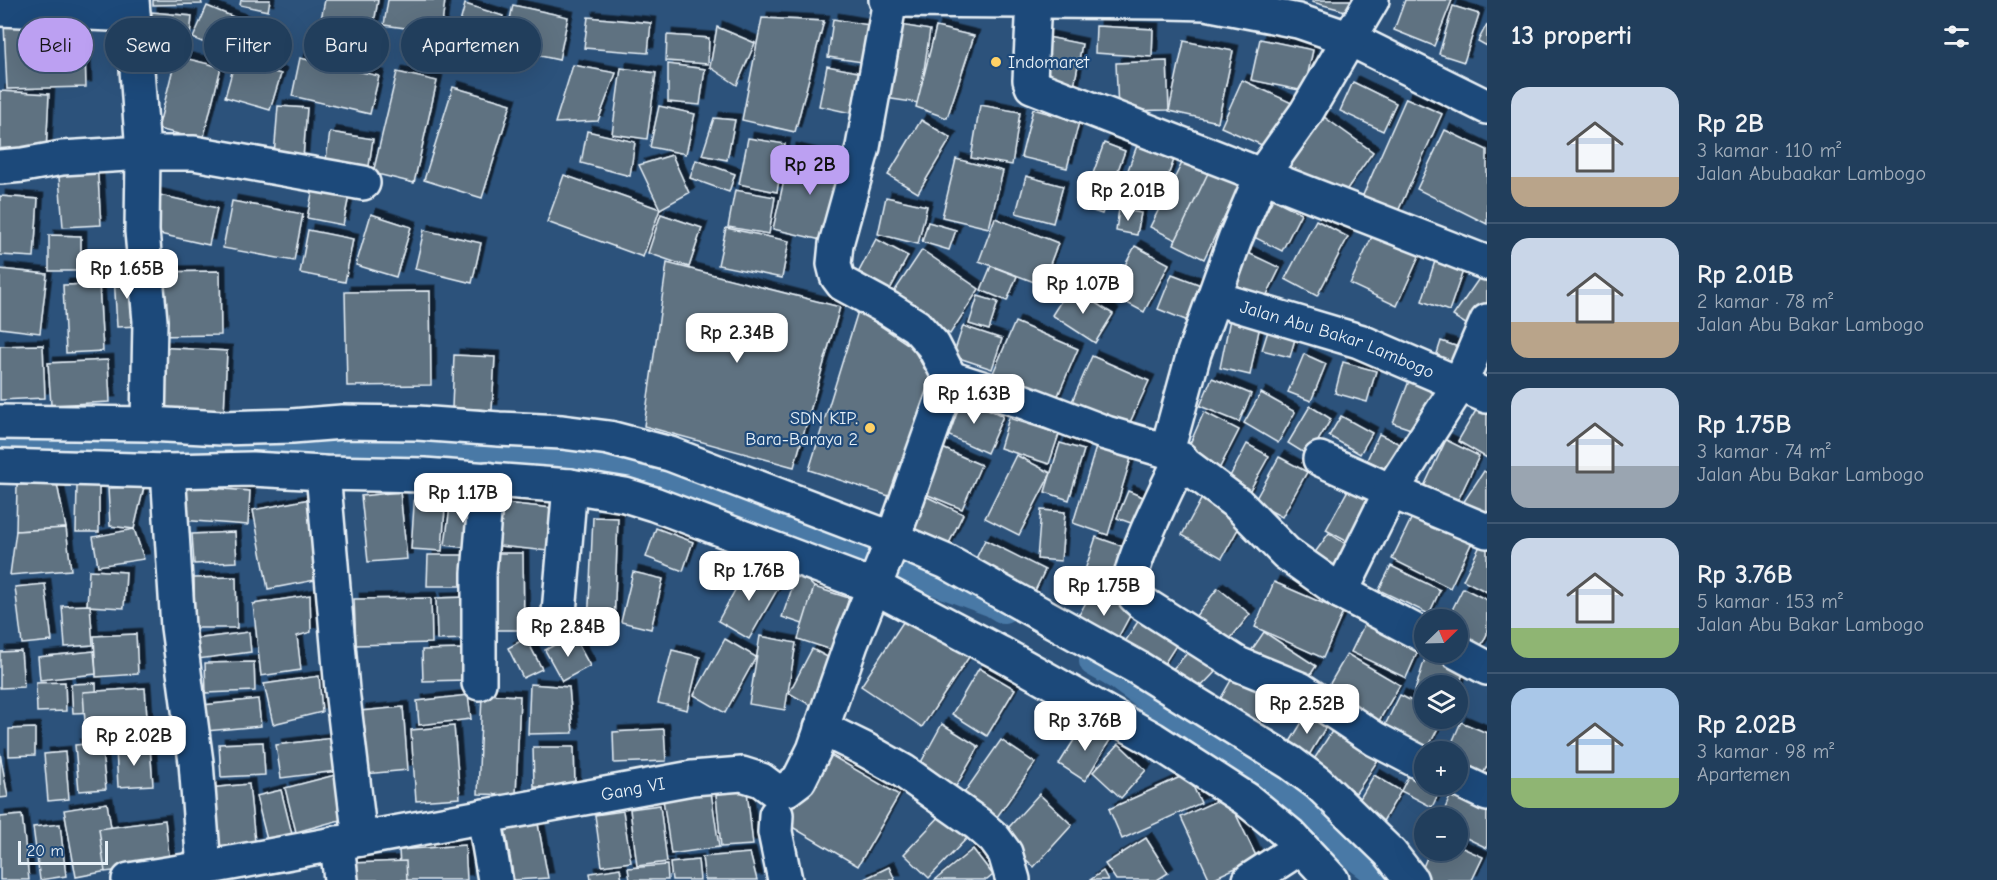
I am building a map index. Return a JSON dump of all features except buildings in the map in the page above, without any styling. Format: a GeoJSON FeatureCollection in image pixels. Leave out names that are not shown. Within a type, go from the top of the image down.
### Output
{"type":"FeatureCollection","features":[{"type":"Feature","properties":{"kind":"street"},"geometry":{"type":"LineString","coordinates":[[1414,630],[1341,592],[1286,552],[1238,504],[1174,455],[950,378],[933,345],[916,326],[843,284],[837,276],[834,264],[836,244],[863,147],[888,0],[1206,3],[1298,21],[1348,39],[1487,107]]}},
{"type":"Feature","properties":{"kind":"street"},"geometry":{"type":"LineString","coordinates":[[1034,0],[1030,80],[1032,86],[1487,262]]}},
{"type":"Feature","properties":{"kind":"street"},"geometry":{"type":"LineString","coordinates":[[1372,0],[1306,113],[1262,175],[1235,239],[1194,353],[1174,455],[1142,544],[1130,590],[1143,603],[1238,664],[1300,689],[1375,739],[1414,759]]}},
{"type":"Feature","properties":{"kind":"street"},"geometry":{"type":"LineString","coordinates":[[0,9],[133,7],[143,153],[142,231],[150,321],[148,424]]}},
{"type":"Feature","properties":{"kind":"street"},"geometry":{"type":"LineString","coordinates":[[0,167],[62,159],[143,153],[194,153],[363,183]]}},
{"type":"Feature","properties":{"kind":"street","name":"Jalan Abu Bakar Lambogo"},"geometry":{"type":"LineString","coordinates":[[1214,298],[1359,341],[1473,390]]}},
{"type":"Feature","properties":{"kind":"street","name":"Jalan Abu Bakar Lambogo"},"geometry":{"type":"LineString","coordinates":[[1341,592],[1390,491],[1473,390],[1487,321]]}},
{"type":"Feature","properties":{"kind":"street"},"geometry":{"type":"LineString","coordinates":[[785,880],[775,831],[776,804],[802,776],[851,644],[892,543],[950,378]]}},
{"type":"Feature","properties":{"kind":"street"},"geometry":{"type":"LineString","coordinates":[[0,422],[148,424],[222,428],[342,423],[418,423],[562,432],[609,438],[670,453],[892,543],[947,562],[1138,668],[1291,763],[1318,783],[1390,853],[1412,880]]}},
{"type":"Feature","properties":{"kind":"street"},"geometry":{"type":"LineString","coordinates":[[1320,459],[1487,531]]}},
{"type":"Feature","properties":{"kind":"street"},"geometry":{"type":"LineString","coordinates":[[0,466],[168,471],[252,469],[424,475],[570,486],[625,495],[654,504],[875,585],[980,642],[1153,739],[1246,799],[1290,835],[1332,880]]}},
{"type":"Feature","properties":{"kind":"street"},"geometry":{"type":"LineString","coordinates":[[168,471],[178,627],[196,762],[224,870]]}},
{"type":"Feature","properties":{"kind":"street"},"geometry":{"type":"LineString","coordinates":[[323,473],[342,690],[349,841],[341,880]]}},
{"type":"Feature","properties":{"kind":"street"},"geometry":{"type":"LineString","coordinates":[[479,683],[479,573],[487,479]]}},
{"type":"Feature","properties":{"kind":"street"},"geometry":{"type":"LineString","coordinates":[[558,624],[570,486]]}},
{"type":"Feature","properties":{"kind":"street"},"geometry":{"type":"LineString","coordinates":[[1468,658],[1487,668]]}},
{"type":"Feature","properties":{"kind":"street"},"geometry":{"type":"LineString","coordinates":[[821,728],[903,771],[978,824],[1005,854],[1013,880]]}},
{"type":"Feature","properties":{"kind":"street","name":"Gang VI"},"geometry":{"type":"LineString","coordinates":[[129,880],[224,870],[349,841],[717,774],[742,774],[761,780],[776,804]]}},
{"type":"Feature","properties":{"kind":"street"},"geometry":{"type":"LineString","coordinates":[[1468,785],[1487,794]]}},
{"type":"Feature","properties":{"kind":"street"},"geometry":{"type":"LineString","coordinates":[[484,816],[495,880]]}},
{"type":"Feature","properties":{"kind":"street"},"geometry":{"type":"LineString","coordinates":[[1250,880],[1301,847]]}},
{"type":"Feature","properties":{"kind":"waterway"},"geometry":{"type":"LineString","coordinates":[[0,442],[58,438],[587,461],[679,482],[993,601],[1003,607]]}},
{"type":"Feature","properties":{"kind":"waterway"},"geometry":{"type":"LineString","coordinates":[[1095,661],[1121,676],[1201,735],[1267,778],[1332,836],[1371,866],[1381,880]]}},
{"type":"Feature","properties":{"kind":"place","name":"Indomaret"},"geometry":{"type":"Point","coordinates":[996,62]}},
{"type":"Feature","properties":{"kind":"place","name":"SDN KIP. Bara-Baraya 2"},"geometry":{"type":"Point","coordinates":[870,428]}}]}
